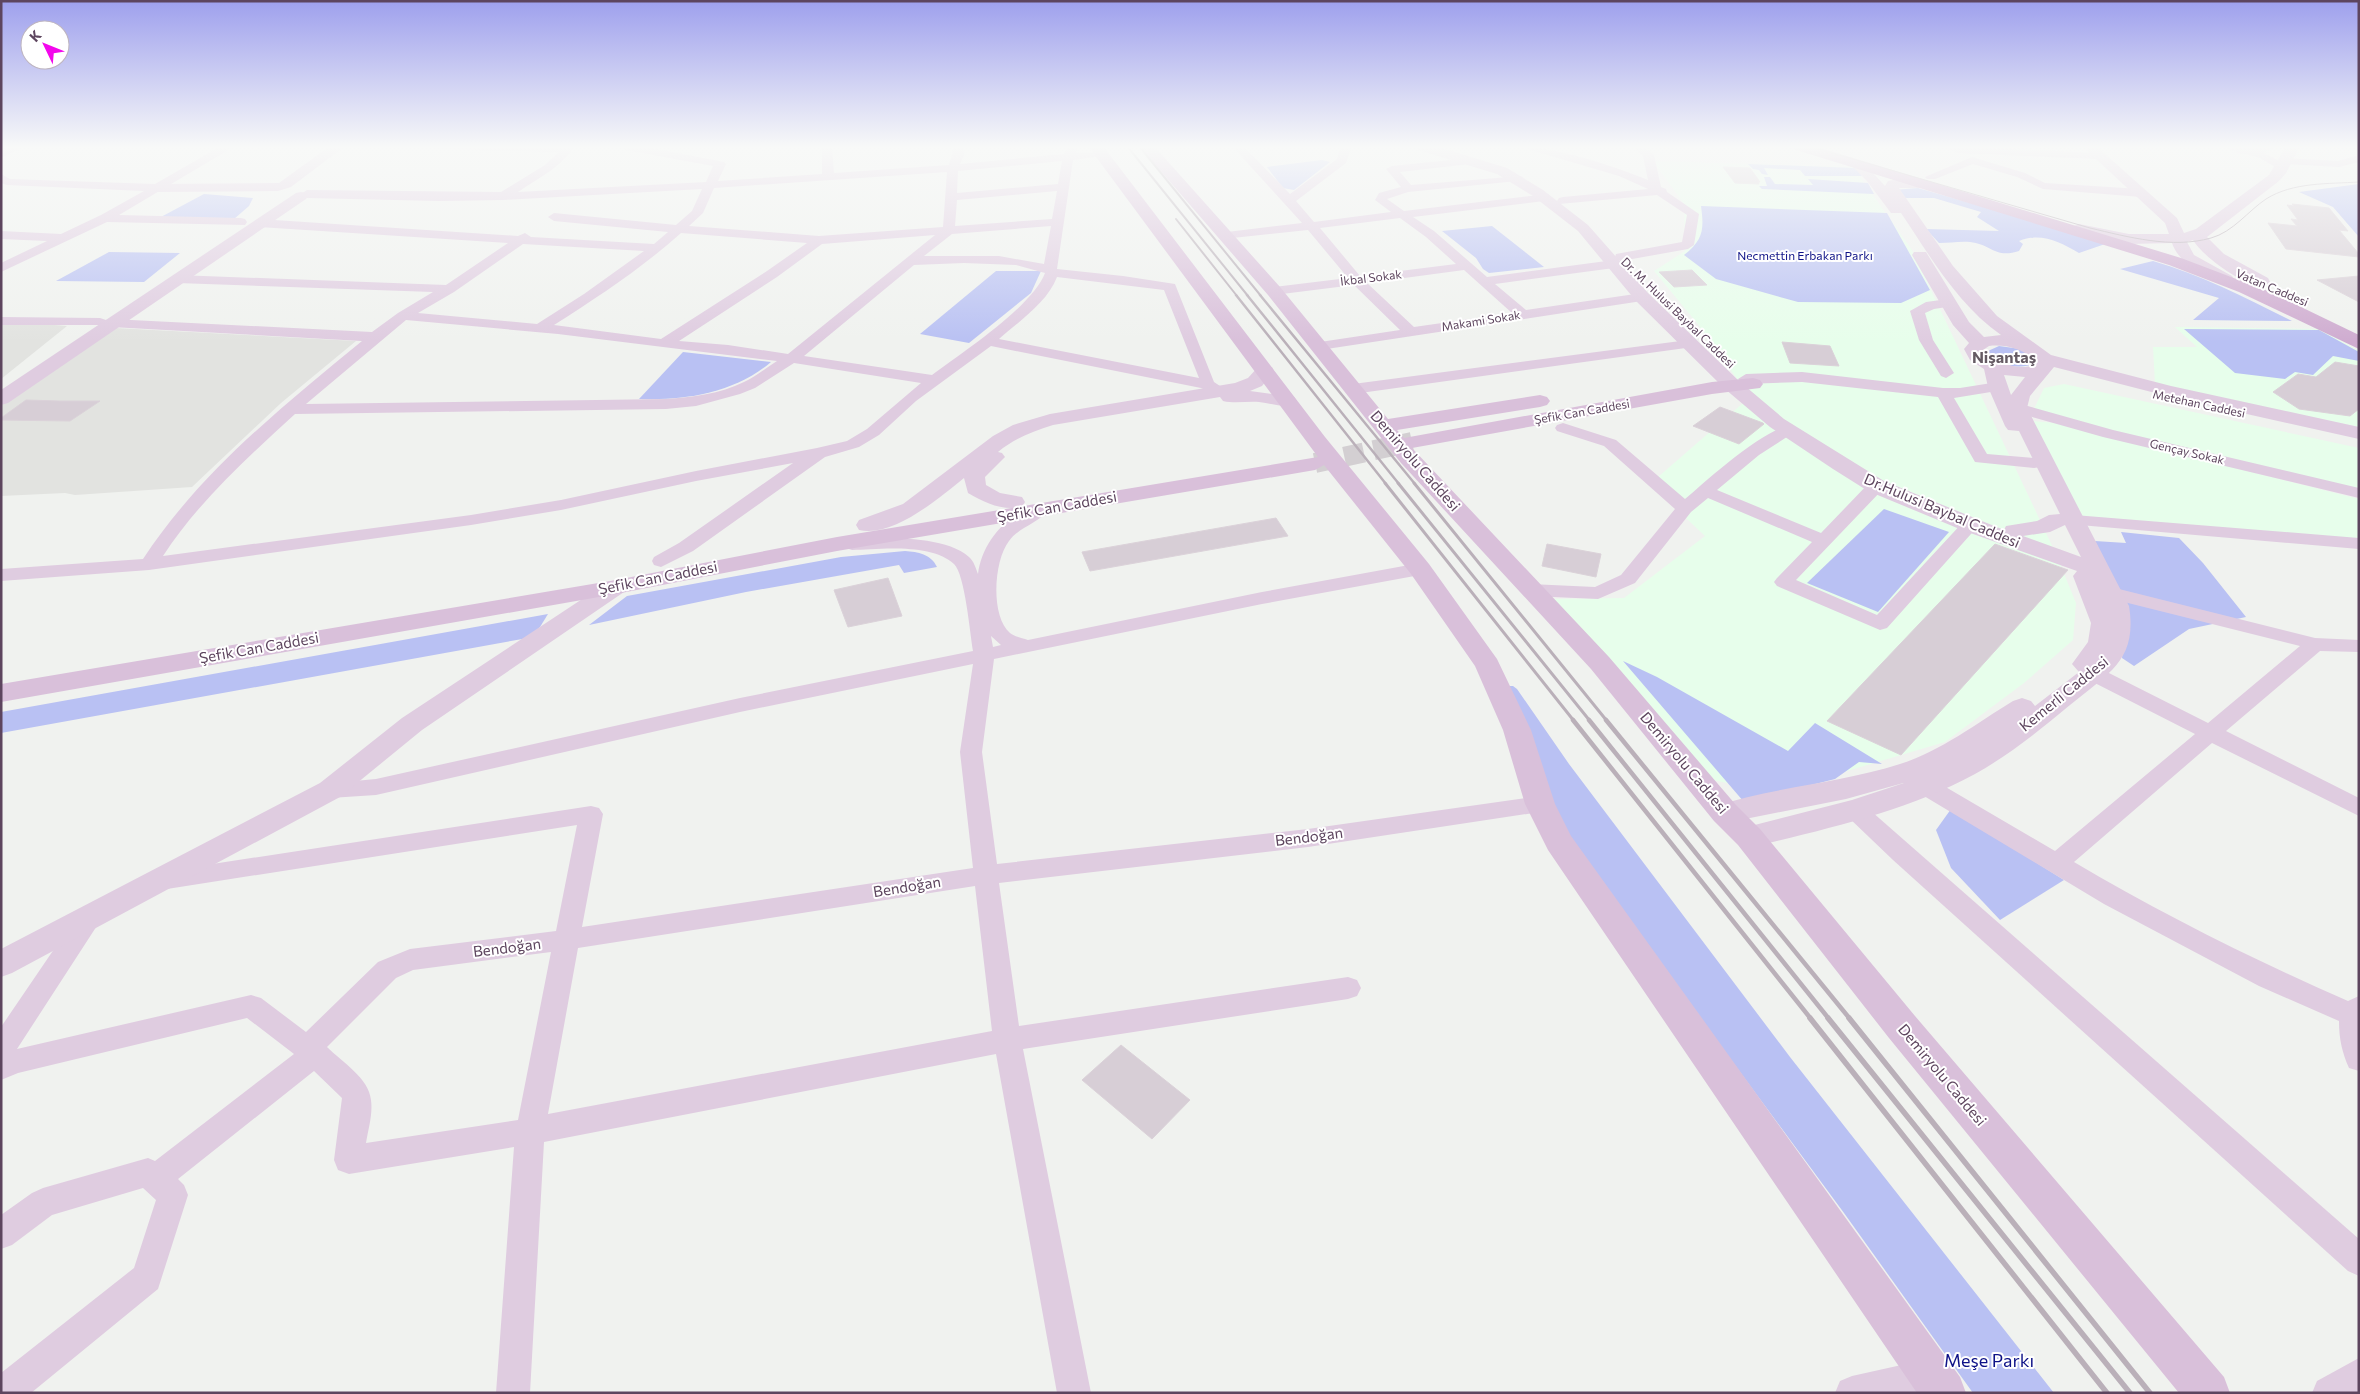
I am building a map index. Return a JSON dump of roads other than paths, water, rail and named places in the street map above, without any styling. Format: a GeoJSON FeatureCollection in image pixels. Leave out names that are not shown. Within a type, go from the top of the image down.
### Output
{"type":"FeatureCollection","features":[{"type":"Feature","properties":{"kind":"main road"},"geometry":{"type":"LineString","coordinates":[[1133,211],[1265,371],[1287,402],[1420,569],[1488,665],[1517,730],[1540,804],[1559,842],[1939,1384]]}},
{"type":"Feature","properties":{"kind":"main road","name":"Demiryolu Caddesi"},"geometry":{"type":"LineString","coordinates":[[1206,211],[1353,388],[1402,440],[1530,590],[1600,663],[1737,825],[2208,1393]]}},
{"type":"Feature","properties":{"kind":"main road","name":"Vatan Caddesi"},"geometry":{"type":"LineString","coordinates":[[2020,211],[2229,282],[2312,319],[2359,343]]}},
{"type":"Feature","properties":{"kind":"main road","name":"Vatan Caddesi"},"geometry":{"type":"LineString","coordinates":[[2045,211],[2148,240],[2177,235],[2262,282],[2359,328]]}},
{"type":"Feature","properties":{"kind":"main road"},"geometry":{"type":"LineString","coordinates":[[1672,380],[1696,386],[1688,400],[1672,406],[1563,428],[1402,440],[1636,385],[1672,380]]}},
{"type":"Feature","properties":{"kind":"main road","name":"Şefik Can Caddesi"},"geometry":{"type":"LineString","coordinates":[[1402,440],[1696,386],[1739,380]]}},
{"type":"Feature","properties":{"kind":"main road","name":"Şefik Can Caddesi"},"geometry":{"type":"LineString","coordinates":[[1,676],[867,525],[1311,457],[1039,510],[837,544],[616,587],[1,693]]}},
{"type":"Feature","properties":{"kind":"street"},"geometry":{"type":"LineString","coordinates":[[1,268],[117,211]]}},
{"type":"Feature","properties":{"kind":"street"},"geometry":{"type":"LineString","coordinates":[[1,399],[253,211]]}},
{"type":"Feature","properties":{"kind":"street"},"geometry":{"type":"LineString","coordinates":[[1,388],[177,279],[277,211]]}},
{"type":"Feature","properties":{"kind":"street"},"geometry":{"type":"LineString","coordinates":[[149,564],[176,525],[289,409],[403,316],[449,289],[554,217],[557,211]]}},
{"type":"Feature","properties":{"kind":"street"},"geometry":{"type":"LineString","coordinates":[[540,328],[589,297],[657,248],[698,211]]}},
{"type":"Feature","properties":{"kind":"street"},"geometry":{"type":"LineString","coordinates":[[289,409],[666,404],[696,402],[735,392],[792,358],[949,230],[950,211]]}},
{"type":"Feature","properties":{"kind":"street"},"geometry":{"type":"LineString","coordinates":[[1,575],[149,564],[470,520],[588,500],[696,476],[737,470],[819,453],[853,444],[873,432],[934,380],[988,341],[1038,297],[1047,286],[1051,271],[1060,211]]}},
{"type":"Feature","properties":{"kind":"street"},"geometry":{"type":"LineString","coordinates":[[1299,211],[1357,280],[1412,332]]}},
{"type":"Feature","properties":{"kind":"street"},"geometry":{"type":"LineString","coordinates":[[1396,211],[1430,234],[1523,315]]}},
{"type":"Feature","properties":{"kind":"street"},"geometry":{"type":"LineString","coordinates":[[1228,236],[1432,211]]}},
{"type":"Feature","properties":{"kind":"street","name":"Dr. M. Hulusi Baybal Caddesi"},"geometry":{"type":"LineString","coordinates":[[1561,211],[1658,296],[1739,380]]}},
{"type":"Feature","properties":{"kind":"street","name":"Dr. M. Hulusi Baybal Caddesi"},"geometry":{"type":"LineString","coordinates":[[1575,211],[1595,228],[1642,297],[1677,329],[1688,344],[1739,380]]}},
{"type":"Feature","properties":{"kind":"street"},"geometry":{"type":"LineString","coordinates":[[1485,281],[1618,261],[1688,245],[1693,214],[1689,211]]}},
{"type":"Feature","properties":{"kind":"street"},"geometry":{"type":"LineString","coordinates":[[1897,211],[1948,303],[1962,325],[1980,343]]}},
{"type":"Feature","properties":{"kind":"street"},"geometry":{"type":"LineString","coordinates":[[1908,211],[1947,269],[1991,320],[2029,348],[2043,364]]}},
{"type":"Feature","properties":{"kind":"street"},"geometry":{"type":"LineString","coordinates":[[2156,211],[2204,269],[2229,282]]}},
{"type":"Feature","properties":{"kind":"street"},"geometry":{"type":"LineString","coordinates":[[2086,222],[2177,235],[2204,228],[2228,211]]}},
{"type":"Feature","properties":{"kind":"street"},"geometry":{"type":"LineString","coordinates":[[554,217],[819,240],[1058,222]]}},
{"type":"Feature","properties":{"kind":"street"},"geometry":{"type":"LineString","coordinates":[[105,218],[241,222]]}},
{"type":"Feature","properties":{"kind":"street"},"geometry":{"type":"LineString","coordinates":[[2043,219],[2110,237],[2148,240]]}},
{"type":"Feature","properties":{"kind":"street"},"geometry":{"type":"LineString","coordinates":[[259,223],[657,248]]}},
{"type":"Feature","properties":{"kind":"street"},"geometry":{"type":"LineString","coordinates":[[2204,228],[2199,237],[2206,246],[2231,265],[2262,282]]}},
{"type":"Feature","properties":{"kind":"street"},"geometry":{"type":"LineString","coordinates":[[1,235],[64,238]]}},
{"type":"Feature","properties":{"kind":"street"},"geometry":{"type":"LineString","coordinates":[[664,344],[764,280],[819,240]]}},
{"type":"Feature","properties":{"kind":"street"},"geometry":{"type":"LineString","coordinates":[[912,261],[994,258],[1024,263],[1051,271],[1170,287],[1207,380],[1214,388]]}},
{"type":"Feature","properties":{"kind":"street","name":"İkbal Sokak"},"geometry":{"type":"LineString","coordinates":[[1274,291],[1468,266]]}},
{"type":"Feature","properties":{"kind":"street"},"geometry":{"type":"LineString","coordinates":[[177,279],[449,289]]}},
{"type":"Feature","properties":{"kind":"street","name":"Makami Sokak"},"geometry":{"type":"LineString","coordinates":[[1320,346],[1642,297]]}},
{"type":"Feature","properties":{"kind":"street"},"geometry":{"type":"LineString","coordinates":[[1946,374],[1926,340],[1917,311],[1931,305],[1948,303]]}},
{"type":"Feature","properties":{"kind":"street"},"geometry":{"type":"LineString","coordinates":[[403,316],[540,328],[618,336],[664,344],[728,349],[934,380]]}},
{"type":"Feature","properties":{"kind":"street"},"geometry":{"type":"LineString","coordinates":[[1,321],[106,322],[376,337]]}},
{"type":"Feature","properties":{"kind":"street"},"geometry":{"type":"LineString","coordinates":[[988,341],[1214,388]]}},
{"type":"Feature","properties":{"kind":"street"},"geometry":{"type":"LineString","coordinates":[[2029,348],[2008,342],[1980,343],[1973,349],[1974,353],[1993,366],[2013,371],[2043,364]]}},
{"type":"Feature","properties":{"kind":"street"},"geometry":{"type":"LineString","coordinates":[[1353,388],[1688,344]]}},
{"type":"Feature","properties":{"kind":"street"},"geometry":{"type":"LineString","coordinates":[[2017,408],[2020,395],[2043,364]]}},
{"type":"Feature","properties":{"kind":"street","name":"Metehan Caddesi"},"geometry":{"type":"LineString","coordinates":[[2043,364],[2359,433]]}},
{"type":"Feature","properties":{"kind":"street","name":"Metehan Caddesi"},"geometry":{"type":"LineString","coordinates":[[2043,364],[2359,439]]}},
{"type":"Feature","properties":{"kind":"street","name":"Kemerli Caddesi"},"geometry":{"type":"LineString","coordinates":[[1737,825],[1846,790],[1954,773],[1992,750],[2094,674],[2111,657],[2120,633],[2120,617],[2091,570],[2034,462],[1998,387],[1993,366]]}},
{"type":"Feature","properties":{"kind":"street"},"geometry":{"type":"LineString","coordinates":[[867,525],[911,509],[1000,440],[1020,429],[1050,420],[1214,388],[1255,382],[1265,371]]}},
{"type":"Feature","properties":{"kind":"street"},"geometry":{"type":"LineString","coordinates":[[1739,380],[1802,377],[1943,393],[1960,393],[1998,387]]}},
{"type":"Feature","properties":{"kind":"street","name":"Dr.Hulusi Baybal Caddesi"},"geometry":{"type":"LineString","coordinates":[[1739,380],[1786,430],[1876,486],[1970,525],[2091,570]]}},
{"type":"Feature","properties":{"kind":"street","name":"Dr.Hulusi Baybal Caddesi"},"geometry":{"type":"LineString","coordinates":[[1739,380],[1844,455],[1902,487],[1960,512],[2014,531],[2091,570]]}},
{"type":"Feature","properties":{"kind":"street"},"geometry":{"type":"LineString","coordinates":[[1943,393],[1981,458],[2034,462]]}},
{"type":"Feature","properties":{"kind":"street"},"geometry":{"type":"LineString","coordinates":[[1014,502],[994,498],[976,488],[974,476],[982,467],[1025,435],[1067,424],[1234,396],[1259,396],[1287,402]]}},
{"type":"Feature","properties":{"kind":"street","name":"Kemerli Caddesi"},"geometry":{"type":"LineString","coordinates":[[1737,825],[1855,810],[1915,780],[1954,751],[2082,668],[2100,642],[2103,623],[2095,598],[2091,570],[2065,520],[2017,408]]}},
{"type":"Feature","properties":{"kind":"street","name":"Gençay Sokak"},"geometry":{"type":"LineString","coordinates":[[2017,408],[2109,434],[2359,493]]}},
{"type":"Feature","properties":{"kind":"street"},"geometry":{"type":"LineString","coordinates":[[1563,428],[1610,443],[1685,508]]}},
{"type":"Feature","properties":{"kind":"street"},"geometry":{"type":"LineString","coordinates":[[1530,590],[1598,593],[1628,580],[1685,508],[1753,451],[1786,430]]}},
{"type":"Feature","properties":{"kind":"street"},"geometry":{"type":"LineString","coordinates":[[661,561],[686,546],[819,453]]}},
{"type":"Feature","properties":{"kind":"street"},"geometry":{"type":"LineString","coordinates":[[1876,486],[1784,582],[1880,624],[1970,525]]}},
{"type":"Feature","properties":{"kind":"street"},"geometry":{"type":"LineString","coordinates":[[1706,491],[1824,540]]}},
{"type":"Feature","properties":{"kind":"street"},"geometry":{"type":"LineString","coordinates":[[1028,646],[1003,638],[993,624],[987,588],[988,567],[995,547],[1013,525],[1039,510]]}},
{"type":"Feature","properties":{"kind":"street"},"geometry":{"type":"LineString","coordinates":[[2014,531],[2042,527],[2065,520],[2359,544]]}},
{"type":"Feature","properties":{"kind":"street"},"geometry":{"type":"LineString","coordinates":[[837,544],[912,544],[944,551],[963,562],[972,581],[982,645],[971,752],[986,875],[1007,1040],[1074,1393]]}},
{"type":"Feature","properties":{"kind":"street"},"geometry":{"type":"LineString","coordinates":[[330,790],[376,787],[740,705],[982,645],[1028,646],[1262,598],[1420,569]]}},
{"type":"Feature","properties":{"kind":"street"},"geometry":{"type":"LineString","coordinates":[[2091,570],[2315,644],[2359,646]]}},
{"type":"Feature","properties":{"kind":"street"},"geometry":{"type":"LineString","coordinates":[[1,964],[330,790],[412,724],[616,587]]}},
{"type":"Feature","properties":{"kind":"street"},"geometry":{"type":"LineString","coordinates":[[2056,864],[2315,644]]}},
{"type":"Feature","properties":{"kind":"street"},"geometry":{"type":"LineString","coordinates":[[2094,674],[2359,808]]}},
{"type":"Feature","properties":{"kind":"street"},"geometry":{"type":"LineString","coordinates":[[1915,780],[2121,901],[2268,978],[2356,1014],[2353,1042],[2359,1059]]}},
{"type":"Feature","properties":{"kind":"street","name":"Bendoğan"},"geometry":{"type":"LineString","coordinates":[[155,1179],[312,1051],[387,970],[410,960],[566,940],[986,875],[1308,838],[1540,804]]}},
{"type":"Feature","properties":{"kind":"street"},"geometry":{"type":"LineString","coordinates":[[1855,810],[1902,854],[2359,1260]]}},
{"type":"Feature","properties":{"kind":"street"},"geometry":{"type":"LineString","coordinates":[[156,881],[591,814],[530,1131],[513,1393]]}},
{"type":"Feature","properties":{"kind":"street"},"geometry":{"type":"LineString","coordinates":[[1,1050],[89,918]]}},
{"type":"Feature","properties":{"kind":"street"},"geometry":{"type":"LineString","coordinates":[[1,1068],[12,1062],[252,1006],[312,1051],[355,1092],[357,1102],[349,1160],[530,1131],[1007,1040],[1348,988]]}},
{"type":"Feature","properties":{"kind":"street"},"geometry":{"type":"LineString","coordinates":[[1,1234],[43,1204],[148,1172],[172,1195],[147,1278],[4,1393]]}},
{"type":"Feature","properties":{"kind":"street"},"geometry":{"type":"LineString","coordinates":[[2330,1393],[2359,1375]]}},
{"type":"Feature","properties":{"kind":"street"},"geometry":{"type":"LineString","coordinates":[[1852,1393],[1939,1384]]}},
{"type":"Feature","properties":{"kind":"tunnel"},"geometry":{"type":"LineString","coordinates":[[1315,463],[1412,442]]}},
{"type":"Feature","properties":{"kind":"tram line"},"geometry":{"type":"LineString","coordinates":[[2032,211],[2090,228],[2135,238],[2166,242],[2196,241],[2211,238],[2226,231],[2251,211]]}},
{"type":"Feature","properties":{"kind":"railway"},"geometry":{"type":"LineString","coordinates":[[1179,211],[1248,296]]}},
{"type":"Feature","properties":{"kind":"railway"},"geometry":{"type":"LineString","coordinates":[[1192,211],[1261,296]]}},
{"type":"Feature","properties":{"kind":"railway"},"geometry":{"type":"LineString","coordinates":[[1176,219],[1237,296]]}},
{"type":"Feature","properties":{"kind":"railway"},"geometry":{"type":"LineString","coordinates":[[1236,295],[1386,484]]}},
{"type":"Feature","properties":{"kind":"railway"},"geometry":{"type":"LineString","coordinates":[[1247,295],[1399,484]]}},
{"type":"Feature","properties":{"kind":"railway"},"geometry":{"type":"LineString","coordinates":[[1260,295],[1415,484]]}},
{"type":"Feature","properties":{"kind":"railway"},"geometry":{"type":"LineString","coordinates":[[1385,483],[1574,721]]}},
{"type":"Feature","properties":{"kind":"railway"},"geometry":{"type":"LineString","coordinates":[[1398,483],[1590,721]]}},
{"type":"Feature","properties":{"kind":"railway"},"geometry":{"type":"LineString","coordinates":[[1414,483],[1607,721]]}},
{"type":"Feature","properties":{"kind":"railway"},"geometry":{"type":"LineString","coordinates":[[1573,720],[1811,1019]]}},
{"type":"Feature","properties":{"kind":"railway"},"geometry":{"type":"LineString","coordinates":[[1589,720],[1829,1019]]}},
{"type":"Feature","properties":{"kind":"railway"},"geometry":{"type":"LineString","coordinates":[[1606,720],[1850,1019]]}},
{"type":"Feature","properties":{"kind":"railway"},"geometry":{"type":"LineString","coordinates":[[1810,1018],[2107,1393]]}},
{"type":"Feature","properties":{"kind":"railway"},"geometry":{"type":"LineString","coordinates":[[1828,1018],[2130,1393]]}},
{"type":"Feature","properties":{"kind":"railway"},"geometry":{"type":"LineString","coordinates":[[1849,1018],[2150,1393]]}},
{"type":"Feature","properties":{"kind":"district","name":"Nişantaş"},"geometry":{"type":"Point","coordinates":[2004,357]}},
{"type":"Feature","properties":{"kind":"park label","name":"Necmettin Erbakan Parkı"},"geometry":{"type":"Point","coordinates":[1805,256]}},
{"type":"Feature","properties":{"kind":"park label","name":"Meşe Parkı"},"geometry":{"type":"Point","coordinates":[1989,1361]}}]}
